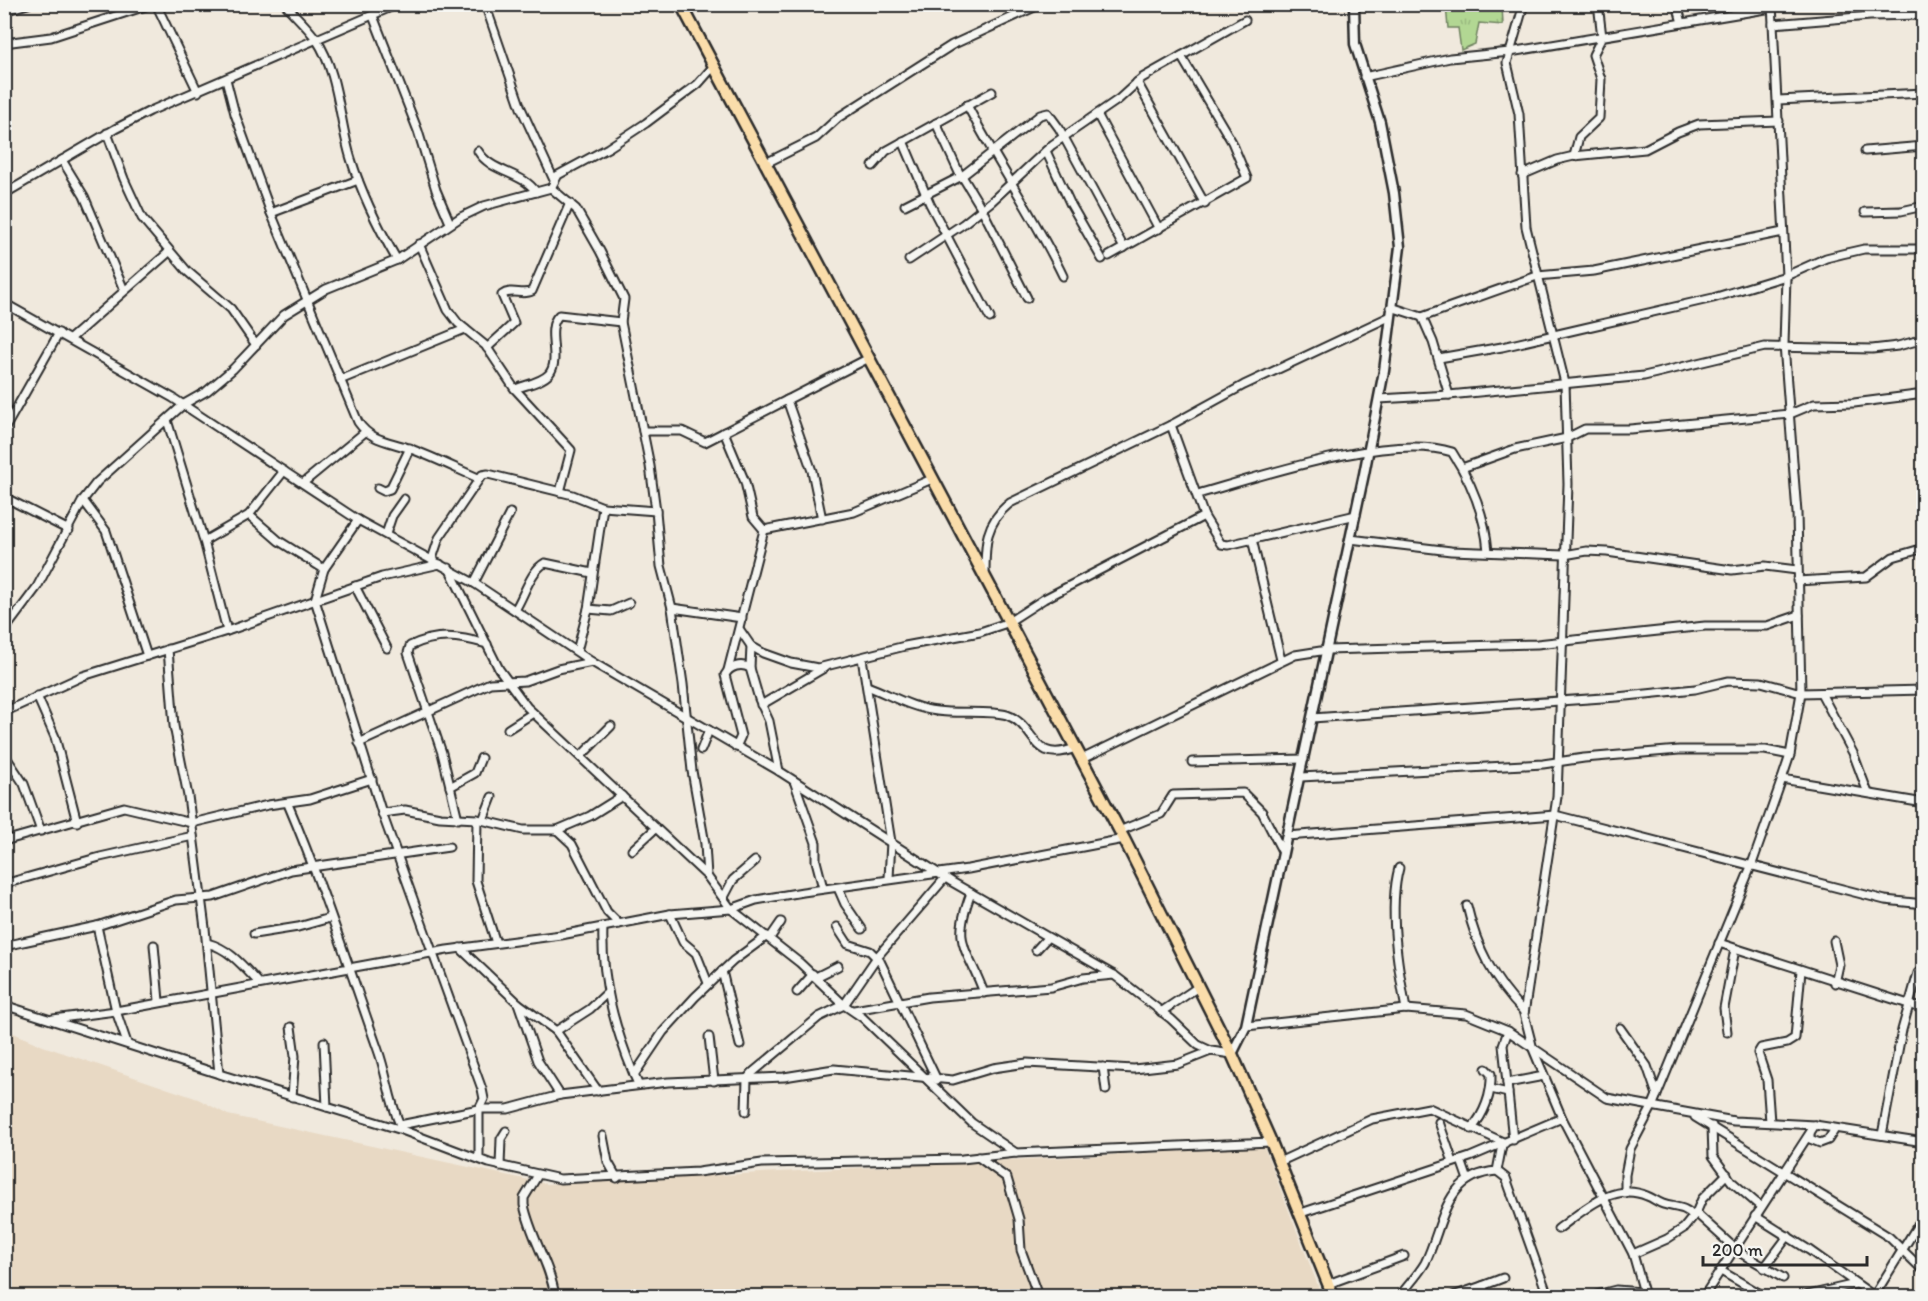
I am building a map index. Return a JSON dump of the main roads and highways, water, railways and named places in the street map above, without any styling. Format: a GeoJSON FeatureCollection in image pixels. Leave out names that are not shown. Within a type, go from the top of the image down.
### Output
{"type":"FeatureCollection","features":[{"type":"Feature","properties":{"kind":"main road"},"geometry":{"type":"LineString","coordinates":[[681,4],[1082,759],[1232,1054],[1301,1213],[1333,1296]]}}]}
